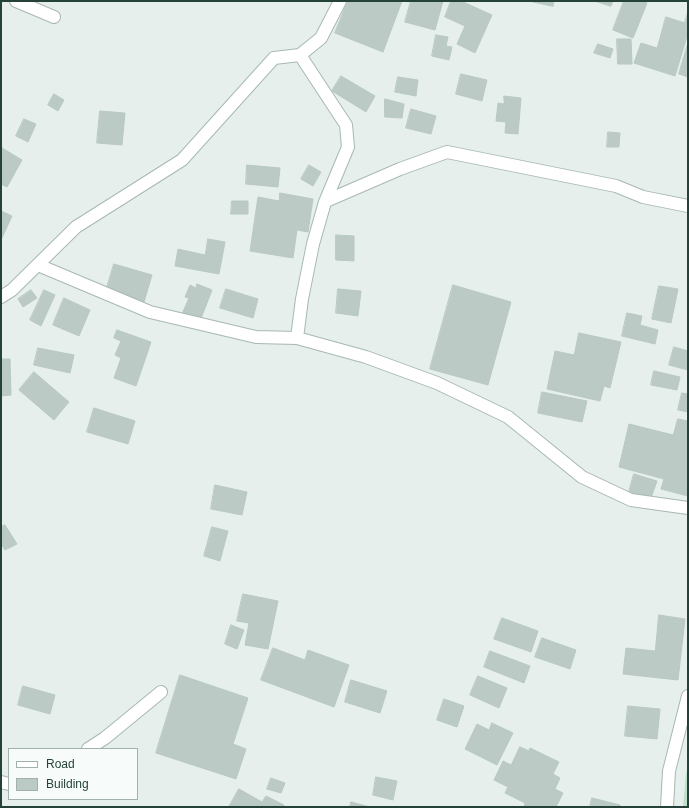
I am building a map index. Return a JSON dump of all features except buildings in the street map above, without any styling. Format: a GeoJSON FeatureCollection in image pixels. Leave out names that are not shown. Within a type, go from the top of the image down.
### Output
{"type":"FeatureCollection","features":[{"type":"Feature","properties":{"kind":"street"},"geometry":{"type":"LineString","coordinates":[[16,1],[54,17]]}},
{"type":"Feature","properties":{"kind":"street"},"geometry":{"type":"LineString","coordinates":[[1,297],[12,290],[76,227],[182,160],[274,58],[300,55],[321,38],[340,1]]}},
{"type":"Feature","properties":{"kind":"street"},"geometry":{"type":"LineString","coordinates":[[297,338],[302,299],[313,244],[326,201],[348,147],[346,125],[300,55]]}},
{"type":"Feature","properties":{"kind":"street"},"geometry":{"type":"LineString","coordinates":[[326,201],[400,169],[447,152],[616,186],[643,197],[688,206]]}},
{"type":"Feature","properties":{"kind":"street"},"geometry":{"type":"LineString","coordinates":[[38,265],[150,312],[256,337],[297,338],[366,357],[444,386],[508,417],[582,477],[631,500],[688,508]]}},
{"type":"Feature","properties":{"kind":"street"},"geometry":{"type":"LineString","coordinates":[[90,748],[105,738],[162,692]]}},
{"type":"Feature","properties":{"kind":"street"},"geometry":{"type":"LineString","coordinates":[[667,807],[669,771],[688,696]]}},
{"type":"Feature","properties":{"kind":"green space"},"geometry":{"type":"Polygon","coordinates":[[[688,765],[688,807],[683,807],[686,774],[688,765]]]}}]}
